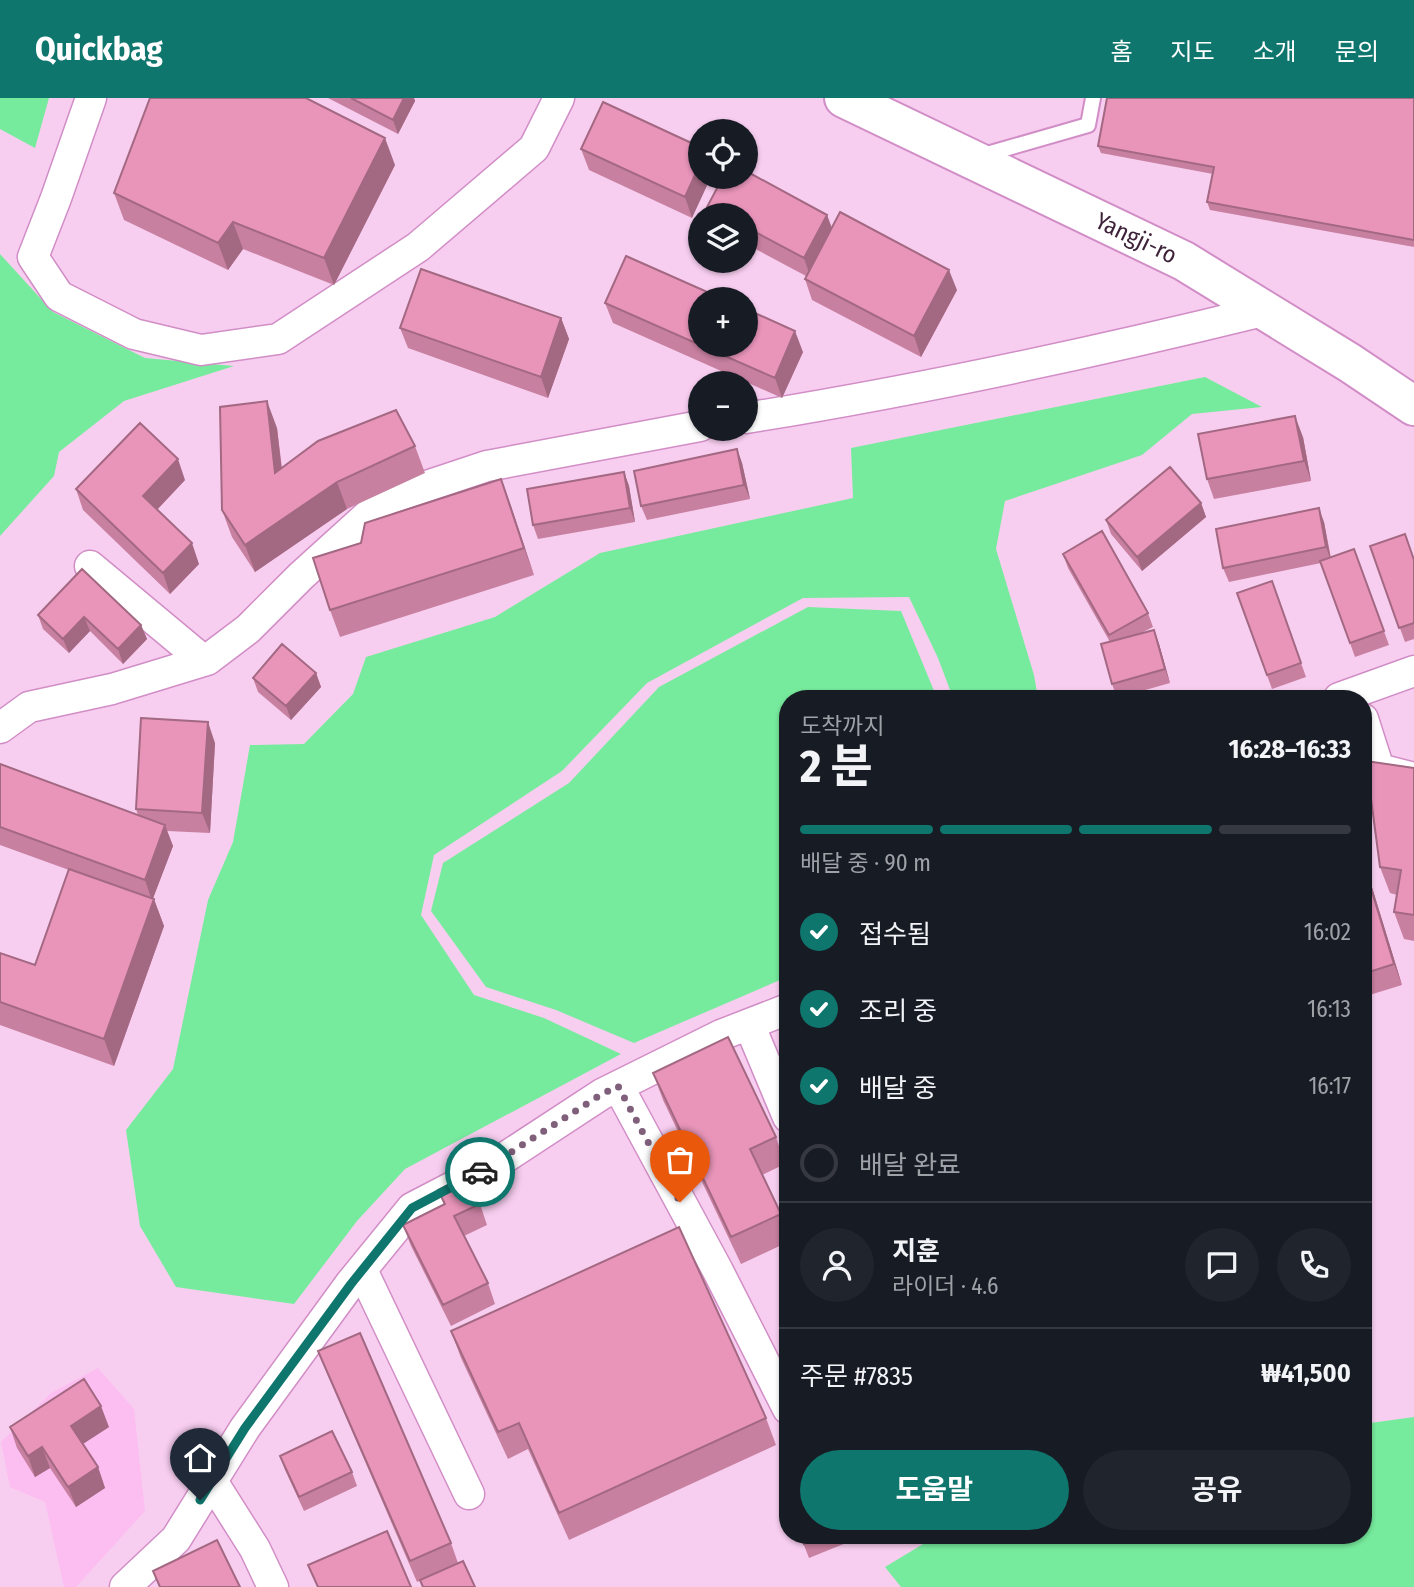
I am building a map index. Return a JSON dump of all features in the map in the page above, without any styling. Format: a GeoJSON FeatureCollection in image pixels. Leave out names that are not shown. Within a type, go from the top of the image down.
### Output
{"type":"FeatureCollection","features":[{"type":"Feature","properties":{"kind":"street"},"geometry":{"type":"LineString","coordinates":[[91,98],[33,257],[59,296],[134,334],[201,350],[278,339],[418,247],[534,148],[559,98]]}},
{"type":"Feature","properties":{"kind":"street","name":"Yangji-ro"},"geometry":{"type":"LineString","coordinates":[[844,98],[1184,261],[1350,362],[1414,406]]}},
{"type":"Feature","properties":{"kind":"street"},"geometry":{"type":"LineString","coordinates":[[758,416],[852,401],[1105,350],[1263,311]]}},
{"type":"Feature","properties":{"kind":"street"},"geometry":{"type":"LineString","coordinates":[[0,728],[29,707],[112,689],[204,661],[248,629],[301,576],[385,500],[487,466],[688,428]]}},
{"type":"Feature","properties":{"kind":"street"},"geometry":{"type":"LineString","coordinates":[[90,566],[204,661]]}},
{"type":"Feature","properties":{"kind":"street"},"geometry":{"type":"LineString","coordinates":[[1372,692],[1414,671]]}},
{"type":"Feature","properties":{"kind":"street"},"geometry":{"type":"LineString","coordinates":[[1372,751],[1379,769],[1414,778]]}},
{"type":"Feature","properties":{"kind":"street"},"geometry":{"type":"LineString","coordinates":[[125,1587],[176,1539],[245,1428],[362,1270],[412,1208],[489,1168],[602,1094],[779,1012]]}},
{"type":"Feature","properties":{"kind":"street"},"geometry":{"type":"LineString","coordinates":[[749,1024],[779,1096]]}},
{"type":"Feature","properties":{"kind":"street"},"geometry":{"type":"LineString","coordinates":[[618,1086],[718,1271],[779,1391]]}},
{"type":"Feature","properties":{"kind":"street"},"geometry":{"type":"LineString","coordinates":[[362,1270],[469,1494]]}},
{"type":"Feature","properties":{"kind":"street"},"geometry":{"type":"LineString","coordinates":[[212,1481],[256,1549],[273,1587]]}},
{"type":"Feature","properties":{"kind":"lane"},"geometry":{"type":"LineString","coordinates":[[968,159],[1088,125],[1093,98]]}},
{"type":"Feature","properties":{"kind":"shaded area"},"geometry":{"type":"Polygon","coordinates":[[[98,1368],[134,1409],[145,1511],[76,1587],[64,1587],[45,1502],[10,1487],[1,1442],[51,1393],[98,1368]]]}},
{"type":"Feature","properties":{"kind":"green space"},"geometry":{"type":"Polygon","coordinates":[[[0,98],[49,98],[35,148],[0,129],[0,98]]]}},
{"type":"Feature","properties":{"kind":"green space"},"geometry":{"type":"Polygon","coordinates":[[[0,254],[53,312],[145,358],[234,366],[124,401],[59,452],[54,476],[0,536],[0,254]]]}},
{"type":"Feature","properties":{"kind":"green space"},"geometry":{"type":"Polygon","coordinates":[[[1205,377],[1262,407],[1192,414],[1142,455],[1005,501],[996,549],[1037,690],[950,690],[909,597],[803,598],[647,683],[562,771],[434,855],[421,915],[474,995],[544,1018],[621,1054],[405,1169],[357,1221],[294,1304],[176,1287],[140,1226],[126,1130],[173,1069],[208,900],[233,842],[250,745],[304,744],[353,694],[366,657],[495,617],[600,553],[853,498],[851,448],[1205,377]]]}},
{"type":"Feature","properties":{"kind":"green space"},"geometry":{"type":"Polygon","coordinates":[[[808,607],[901,611],[934,690],[779,690],[779,980],[634,1043],[556,1010],[486,987],[431,911],[443,863],[569,783],[659,687],[808,607]]]}},
{"type":"Feature","properties":{"kind":"green space"},"geometry":{"type":"Polygon","coordinates":[[[1414,1417],[1414,1587],[901,1587],[885,1567],[923,1544],[1372,1544],[1372,1423],[1414,1417]]]}},
{"type":"Feature","properties":{"kind":"building"},"geometry":{"type":"Polygon","coordinates":[[[150,98],[306,98],[385,138],[324,258],[233,222],[218,243],[114,193],[150,98]]]}},
{"type":"Feature","properties":{"kind":"building"},"geometry":{"type":"Polygon","coordinates":[[[351,98],[404,98],[393,120],[351,98]]]}},
{"type":"Feature","properties":{"kind":"building"},"geometry":{"type":"Polygon","coordinates":[[[1107,98],[1414,98],[1414,240],[1207,202],[1214,167],[1098,146],[1107,98]]]}},
{"type":"Feature","properties":{"kind":"building"},"geometry":{"type":"Polygon","coordinates":[[[603,102],[688,141],[689,189],[685,197],[581,149],[603,102]]]}},
{"type":"Feature","properties":{"kind":"building"},"geometry":{"type":"Polygon","coordinates":[[[758,178],[827,215],[804,258],[758,233],[758,203],[709,203],[717,189],[758,189],[758,178]]]}},
{"type":"Feature","properties":{"kind":"building"},"geometry":{"type":"Polygon","coordinates":[[[840,212],[949,270],[914,336],[805,279],[840,212]]]}},
{"type":"Feature","properties":{"kind":"building"},"geometry":{"type":"Polygon","coordinates":[[[626,256],[696,287],[688,287],[688,340],[605,303],[626,256]]]}},
{"type":"Feature","properties":{"kind":"building"},"geometry":{"type":"Polygon","coordinates":[[[421,269],[561,318],[541,377],[400,328],[421,269]]]}},
{"type":"Feature","properties":{"kind":"building"},"geometry":{"type":"Polygon","coordinates":[[[758,314],[795,331],[775,378],[727,357],[758,357],[758,314]]]}},
{"type":"Feature","properties":{"kind":"building"},"geometry":{"type":"Polygon","coordinates":[[[267,401],[275,473],[318,441],[396,410],[415,446],[337,482],[245,545],[222,510],[220,407],[267,401]]]}},
{"type":"Feature","properties":{"kind":"building"},"geometry":{"type":"Polygon","coordinates":[[[1295,416],[1304,461],[1207,479],[1198,434],[1295,416]]]}},
{"type":"Feature","properties":{"kind":"building"},"geometry":{"type":"Polygon","coordinates":[[[140,423],[178,459],[143,496],[192,543],[163,573],[76,489],[140,423]]]}},
{"type":"Feature","properties":{"kind":"building"},"geometry":{"type":"Polygon","coordinates":[[[737,449],[744,485],[641,506],[634,471],[737,449]]]}},
{"type":"Feature","properties":{"kind":"building"},"geometry":{"type":"Polygon","coordinates":[[[1170,467],[1201,503],[1137,557],[1106,520],[1170,467]]]}},
{"type":"Feature","properties":{"kind":"building"},"geometry":{"type":"Polygon","coordinates":[[[624,472],[630,508],[533,525],[527,489],[624,472]]]}},
{"type":"Feature","properties":{"kind":"building"},"geometry":{"type":"Polygon","coordinates":[[[501,479],[524,548],[330,610],[313,558],[361,543],[365,523],[501,479]]]}},
{"type":"Feature","properties":{"kind":"building"},"geometry":{"type":"Polygon","coordinates":[[[1319,508],[1326,547],[1223,568],[1216,529],[1319,508]]]}},
{"type":"Feature","properties":{"kind":"building"},"geometry":{"type":"Polygon","coordinates":[[[1102,531],[1148,613],[1109,635],[1063,554],[1102,531]]]}},
{"type":"Feature","properties":{"kind":"building"},"geometry":{"type":"Polygon","coordinates":[[[1405,534],[1414,560],[1414,623],[1399,628],[1370,546],[1405,534]]]}},
{"type":"Feature","properties":{"kind":"building"},"geometry":{"type":"Polygon","coordinates":[[[1354,549],[1384,631],[1350,643],[1320,561],[1354,549]]]}},
{"type":"Feature","properties":{"kind":"building"},"geometry":{"type":"Polygon","coordinates":[[[82,569],[141,625],[118,649],[84,617],[63,639],[38,615],[82,569]]]}},
{"type":"Feature","properties":{"kind":"building"},"geometry":{"type":"Polygon","coordinates":[[[1272,581],[1301,663],[1267,675],[1237,593],[1272,581]]]}},
{"type":"Feature","properties":{"kind":"building"},"geometry":{"type":"Polygon","coordinates":[[[1154,630],[1165,669],[1112,684],[1101,644],[1154,630]]]}},
{"type":"Feature","properties":{"kind":"building"},"geometry":{"type":"Polygon","coordinates":[[[282,644],[316,673],[286,706],[253,678],[282,644]]]}},
{"type":"Feature","properties":{"kind":"building"},"geometry":{"type":"Polygon","coordinates":[[[141,718],[208,722],[202,813],[136,809],[141,718]]]}},
{"type":"Feature","properties":{"kind":"building"},"geometry":{"type":"Polygon","coordinates":[[[1372,762],[1414,768],[1414,915],[1394,912],[1401,870],[1380,867],[1372,806],[1372,762]]]}},
{"type":"Feature","properties":{"kind":"building"},"geometry":{"type":"Polygon","coordinates":[[[0,764],[165,825],[145,880],[0,827],[0,764]]]}},
{"type":"Feature","properties":{"kind":"building"},"geometry":{"type":"Polygon","coordinates":[[[69,869],[154,899],[104,1039],[0,1002],[0,953],[35,965],[69,869]]]}},
{"type":"Feature","properties":{"kind":"building"},"geometry":{"type":"Polygon","coordinates":[[[1372,892],[1394,964],[1372,971],[1372,892]]]}},
{"type":"Feature","properties":{"kind":"building"},"geometry":{"type":"Polygon","coordinates":[[[728,1037],[776,1137],[750,1149],[779,1215],[731,1237],[653,1073],[728,1037]]]}},
{"type":"Feature","properties":{"kind":"building"},"geometry":{"type":"Polygon","coordinates":[[[466,1176],[480,1204],[454,1216],[488,1283],[443,1305],[403,1225],[445,1204],[438,1190],[466,1176]]]}},
{"type":"Feature","properties":{"kind":"building"},"geometry":{"type":"Polygon","coordinates":[[[679,1227],[766,1418],[559,1513],[519,1423],[498,1432],[451,1331],[679,1227]]]}},
{"type":"Feature","properties":{"kind":"building"},"geometry":{"type":"Polygon","coordinates":[[[360,1333],[451,1543],[410,1561],[318,1351],[360,1333]]]}},
{"type":"Feature","properties":{"kind":"building"},"geometry":{"type":"Polygon","coordinates":[[[84,1379],[101,1406],[71,1426],[98,1467],[68,1487],[42,1447],[28,1456],[10,1427],[84,1379]]]}},
{"type":"Feature","properties":{"kind":"building"},"geometry":{"type":"Polygon","coordinates":[[[332,1431],[352,1472],[299,1497],[280,1456],[332,1431]]]}},
{"type":"Feature","properties":{"kind":"building"},"geometry":{"type":"Polygon","coordinates":[[[387,1531],[411,1587],[318,1587],[308,1565],[387,1531]]]}},
{"type":"Feature","properties":{"kind":"building"},"geometry":{"type":"Polygon","coordinates":[[[217,1540],[240,1587],[160,1587],[153,1571],[217,1540]]]}},
{"type":"Feature","properties":{"kind":"building"},"geometry":{"type":"Polygon","coordinates":[[[463,1561],[475,1587],[423,1587],[420,1580],[463,1561]]]}},
{"type":"Feature","properties":{"kind":"way so far"},"geometry":{"type":"LineString","coordinates":[[480,1172],[618,1086],[680,1202]]}},
{"type":"Feature","properties":{"kind":"route"},"geometry":{"type":"LineString","coordinates":[[200,1500],[245,1428],[351,1284],[412,1208],[480,1172]]}}]}
